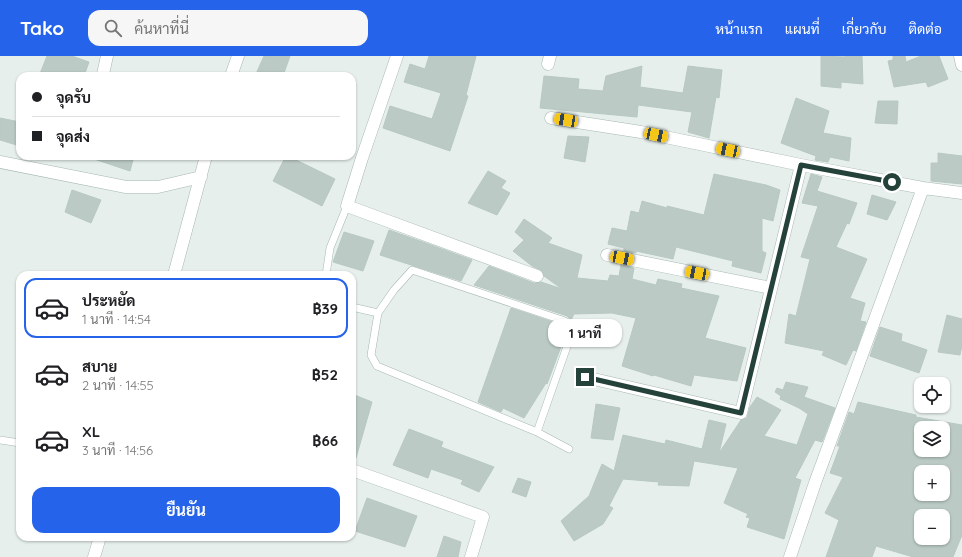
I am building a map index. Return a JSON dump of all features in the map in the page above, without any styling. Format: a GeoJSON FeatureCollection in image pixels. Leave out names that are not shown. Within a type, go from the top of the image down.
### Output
{"type":"FeatureCollection","features":[{"type":"Feature","properties":{"kind":"street"},"geometry":{"type":"LineString","coordinates":[[103,72],[107,56]]}},
{"type":"Feature","properties":{"kind":"street"},"geometry":{"type":"LineString","coordinates":[[232,72],[238,56]]}},
{"type":"Feature","properties":{"kind":"street"},"geometry":{"type":"LineString","coordinates":[[397,56],[347,206],[537,276]]}},
{"type":"Feature","properties":{"kind":"street"},"geometry":{"type":"LineString","coordinates":[[960,56],[962,65]]}},
{"type":"Feature","properties":{"kind":"street"},"geometry":{"type":"LineString","coordinates":[[551,118],[641,132],[801,165],[923,188],[962,193]]}},
{"type":"Feature","properties":{"kind":"street"},"geometry":{"type":"LineString","coordinates":[[175,271],[205,160]]}},
{"type":"Feature","properties":{"kind":"street"},"geometry":{"type":"LineString","coordinates":[[0,162],[126,187],[158,187],[201,177]]}},
{"type":"Feature","properties":{"kind":"street"},"geometry":{"type":"LineString","coordinates":[[585,377],[741,413],[801,165]]}},
{"type":"Feature","properties":{"kind":"street"},"geometry":{"type":"LineString","coordinates":[[790,557],[817,476],[923,188]]}},
{"type":"Feature","properties":{"kind":"street"},"geometry":{"type":"LineString","coordinates":[[607,255],[771,288]]}},
{"type":"Feature","properties":{"kind":"street"},"geometry":{"type":"LineString","coordinates":[[356,471],[484,517],[471,557]]}},
{"type":"Feature","properties":{"kind":"street"},"geometry":{"type":"LineString","coordinates":[[94,557],[99,541]]}},
{"type":"Feature","properties":{"kind":"lane"},"geometry":{"type":"LineString","coordinates":[[327,271],[330,248],[347,206]]}},
{"type":"Feature","properties":{"kind":"lane"},"geometry":{"type":"LineString","coordinates":[[538,432],[570,338],[570,327],[565,321],[412,270],[394,290],[378,314],[372,355],[377,366],[538,432],[569,448]]}},
{"type":"Feature","properties":{"kind":"lane"},"geometry":{"type":"LineString","coordinates":[[356,307],[378,314]]}},
{"type":"Feature","properties":{"kind":"lane"},"geometry":{"type":"LineString","coordinates":[[0,440],[16,442]]}},
{"type":"Feature","properties":{"kind":"building"},"geometry":{"type":"Polygon","coordinates":[[[47,56],[72,56],[89,62],[85,72],[41,72],[47,56]]]}},
{"type":"Feature","properties":{"kind":"building"},"geometry":{"type":"Polygon","coordinates":[[[264,56],[290,56],[284,72],[257,72],[264,56]]]}},
{"type":"Feature","properties":{"kind":"building"},"geometry":{"type":"Polygon","coordinates":[[[429,56],[476,56],[466,95],[468,96],[450,151],[383,128],[390,106],[432,119],[441,93],[404,82],[410,64],[425,69],[429,56]]]}},
{"type":"Feature","properties":{"kind":"building"},"geometry":{"type":"Polygon","coordinates":[[[821,56],[862,56],[863,84],[841,82],[841,88],[821,86],[821,56]]]}},
{"type":"Feature","properties":{"kind":"building"},"geometry":{"type":"Polygon","coordinates":[[[893,56],[905,56],[906,62],[921,56],[939,56],[948,79],[928,87],[926,82],[894,87],[888,61],[893,60],[893,56]]]}},
{"type":"Feature","properties":{"kind":"building"},"geometry":{"type":"Polygon","coordinates":[[[642,66],[640,87],[683,93],[688,66],[722,70],[719,98],[716,97],[709,138],[688,132],[692,112],[638,105],[637,117],[540,108],[544,76],[579,79],[578,89],[603,91],[606,76],[642,66]]]}},
{"type":"Feature","properties":{"kind":"building"},"geometry":{"type":"Polygon","coordinates":[[[796,98],[829,111],[823,133],[851,138],[849,161],[830,157],[828,162],[815,160],[816,156],[781,143],[796,98]]]}},
{"type":"Feature","properties":{"kind":"building"},"geometry":{"type":"Polygon","coordinates":[[[878,101],[898,101],[897,124],[875,123],[878,101]]]}},
{"type":"Feature","properties":{"kind":"building"},"geometry":{"type":"Polygon","coordinates":[[[0,118],[16,121],[16,145],[0,140],[0,118]]]}},
{"type":"Feature","properties":{"kind":"building"},"geometry":{"type":"Polygon","coordinates":[[[568,136],[589,137],[585,162],[564,158],[568,136]]]}},
{"type":"Feature","properties":{"kind":"building"},"geometry":{"type":"Polygon","coordinates":[[[938,153],[962,156],[962,184],[931,181],[931,163],[938,163],[938,153]]]}},
{"type":"Feature","properties":{"kind":"building"},"geometry":{"type":"Polygon","coordinates":[[[97,160],[133,160],[130,171],[97,160]]]}},
{"type":"Feature","properties":{"kind":"building"},"geometry":{"type":"Polygon","coordinates":[[[284,160],[296,160],[335,179],[322,206],[273,181],[284,160]]]}},
{"type":"Feature","properties":{"kind":"building"},"geometry":{"type":"Polygon","coordinates":[[[488,171],[506,181],[501,188],[510,193],[497,215],[468,203],[488,171]]]}},
{"type":"Feature","properties":{"kind":"building"},"geometry":{"type":"Polygon","coordinates":[[[714,174],[766,185],[780,190],[773,221],[762,218],[762,251],[766,253],[761,273],[732,266],[733,261],[676,247],[673,259],[636,251],[636,253],[624,251],[624,248],[608,244],[612,228],[627,231],[631,211],[639,213],[642,201],[667,208],[667,206],[704,215],[714,174]]]}},
{"type":"Feature","properties":{"kind":"building"},"geometry":{"type":"Polygon","coordinates":[[[811,174],[822,177],[817,191],[857,203],[849,224],[847,223],[836,247],[867,259],[850,298],[865,303],[860,321],[866,322],[856,351],[853,350],[846,365],[822,355],[824,351],[785,343],[789,314],[796,316],[810,259],[801,257],[818,206],[802,203],[811,174]]]}},
{"type":"Feature","properties":{"kind":"building"},"geometry":{"type":"Polygon","coordinates":[[[72,190],[101,200],[91,223],[65,212],[72,190]]]}},
{"type":"Feature","properties":{"kind":"building"},"geometry":{"type":"Polygon","coordinates":[[[872,195],[896,202],[887,220],[867,214],[872,195]]]}},
{"type":"Feature","properties":{"kind":"building"},"geometry":{"type":"Polygon","coordinates":[[[524,219],[552,238],[548,243],[582,255],[577,278],[608,281],[610,275],[619,276],[621,265],[634,268],[632,279],[656,285],[658,279],[682,284],[681,288],[719,296],[705,338],[746,348],[737,381],[694,375],[691,386],[622,366],[636,318],[612,313],[574,314],[571,320],[567,316],[474,285],[489,266],[534,283],[541,282],[562,289],[544,276],[542,271],[532,266],[513,251],[524,240],[515,232],[524,219]]]}},
{"type":"Feature","properties":{"kind":"building"},"geometry":{"type":"Polygon","coordinates":[[[389,230],[472,260],[461,281],[380,255],[389,230]]]}},
{"type":"Feature","properties":{"kind":"building"},"geometry":{"type":"Polygon","coordinates":[[[344,232],[374,241],[363,271],[333,262],[344,232]]]}},
{"type":"Feature","properties":{"kind":"building"},"geometry":{"type":"Polygon","coordinates":[[[511,308],[562,325],[566,329],[565,336],[547,384],[546,383],[524,418],[503,408],[501,412],[478,402],[511,308]]]}},
{"type":"Feature","properties":{"kind":"building"},"geometry":{"type":"Polygon","coordinates":[[[947,315],[962,319],[962,345],[960,355],[938,352],[947,315]]]}},
{"type":"Feature","properties":{"kind":"building"},"geometry":{"type":"Polygon","coordinates":[[[880,327],[902,334],[901,341],[927,350],[919,373],[870,356],[880,327]]]}},
{"type":"Feature","properties":{"kind":"building"},"geometry":{"type":"Polygon","coordinates":[[[786,382],[808,387],[804,397],[835,408],[822,442],[815,440],[795,478],[801,480],[784,539],[747,527],[750,518],[746,517],[748,514],[724,503],[738,468],[694,461],[689,486],[658,485],[659,482],[623,479],[609,506],[613,508],[603,524],[574,541],[561,521],[589,496],[602,464],[614,471],[623,435],[665,444],[666,440],[702,449],[709,420],[726,424],[719,453],[741,420],[747,418],[750,407],[757,397],[781,410],[764,436],[797,445],[808,414],[780,399],[781,396],[775,392],[777,388],[783,390],[786,382]]]}},
{"type":"Feature","properties":{"kind":"building"},"geometry":{"type":"Polygon","coordinates":[[[356,396],[372,402],[356,458],[356,396]]]}},
{"type":"Feature","properties":{"kind":"building"},"geometry":{"type":"Polygon","coordinates":[[[858,402],[916,415],[916,417],[939,421],[914,421],[914,457],[950,457],[950,423],[962,425],[962,535],[953,557],[913,557],[876,546],[872,557],[826,557],[839,520],[825,513],[843,477],[830,473],[840,446],[837,446],[849,412],[854,414],[858,402]]]}},
{"type":"Feature","properties":{"kind":"building"},"geometry":{"type":"Polygon","coordinates":[[[596,404],[620,408],[613,440],[591,438],[596,404]]]}},
{"type":"Feature","properties":{"kind":"building"},"geometry":{"type":"Polygon","coordinates":[[[409,429],[443,442],[441,447],[494,467],[479,492],[461,484],[463,480],[431,469],[428,478],[393,465],[409,429]]]}},
{"type":"Feature","properties":{"kind":"building"},"geometry":{"type":"Polygon","coordinates":[[[518,478],[531,482],[526,497],[512,492],[518,478]]]}},
{"type":"Feature","properties":{"kind":"building"},"geometry":{"type":"Polygon","coordinates":[[[367,498],[417,516],[405,547],[356,531],[367,498]]]}},
{"type":"Feature","properties":{"kind":"building"},"geometry":{"type":"Polygon","coordinates":[[[444,536],[461,542],[458,557],[437,557],[444,536]]]}},
{"type":"Feature","properties":{"kind":"route"},"geometry":{"type":"LineString","coordinates":[[585,377],[741,413],[801,165],[892,182]]}}]}
